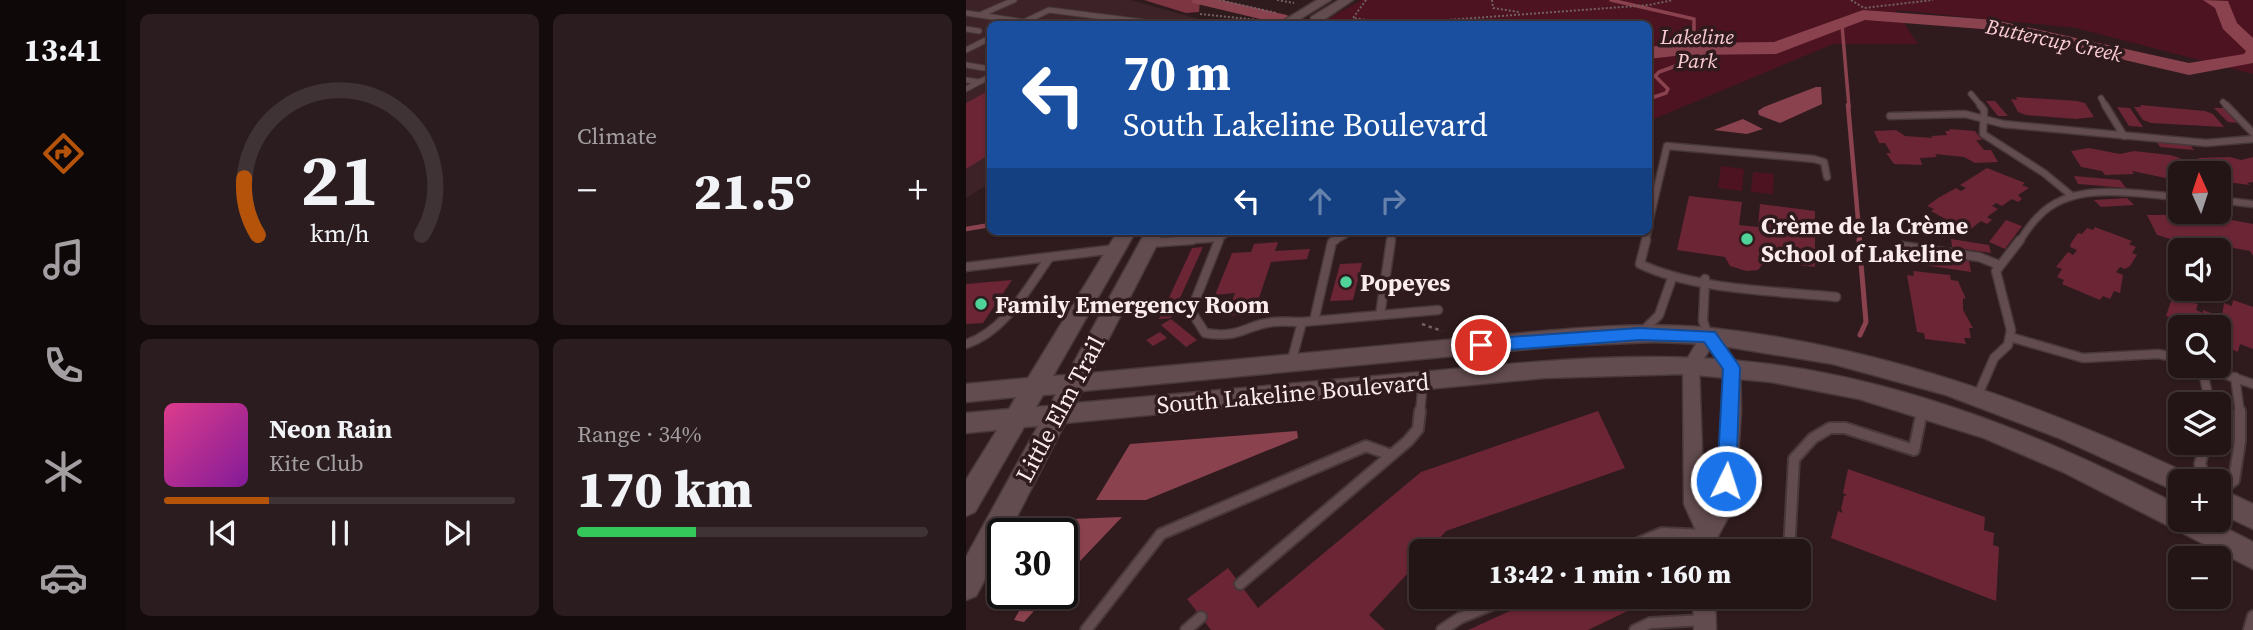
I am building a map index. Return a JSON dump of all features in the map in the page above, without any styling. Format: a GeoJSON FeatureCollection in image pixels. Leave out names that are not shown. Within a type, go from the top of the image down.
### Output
{"type":"FeatureCollection","features":[{"type":"Feature","properties":{"kind":"main road"},"geometry":{"type":"LineString","coordinates":[[1286,19],[1325,0]]}},
{"type":"Feature","properties":{"kind":"main road"},"geometry":{"type":"LineString","coordinates":[[1313,21],[1347,0]]}},
{"type":"Feature","properties":{"kind":"main road","name":"Little Elm Trail"},"geometry":{"type":"LineString","coordinates":[[966,586],[1152,237]]}},
{"type":"Feature","properties":{"kind":"main road","name":"Little Elm Trail"},"geometry":{"type":"LineString","coordinates":[[966,504],[1122,240]]}},
{"type":"Feature","properties":{"kind":"main road","name":"South Lakeline Boulevard"},"geometry":{"type":"LineString","coordinates":[[966,393],[1626,335],[1709,336],[1838,357],[1978,395],[2107,445],[2168,476]]}},
{"type":"Feature","properties":{"kind":"main road","name":"South Lakeline Boulevard"},"geometry":{"type":"LineString","coordinates":[[966,423],[1609,365],[1732,368],[1824,384],[1923,409],[2070,463],[2168,510]]}},
{"type":"Feature","properties":{"kind":"main road"},"geometry":{"type":"LineString","coordinates":[[2231,506],[2253,517]]}},
{"type":"Feature","properties":{"kind":"main road","name":"South Lakeline Boulevard"},"geometry":{"type":"LineString","coordinates":[[2210,532],[2253,556]]}},
{"type":"Feature","properties":{"kind":"street"},"geometry":{"type":"LineString","coordinates":[[1707,539],[1694,504],[1691,366],[1709,336],[1732,368],[1725,505],[1710,539]]}},
{"type":"Feature","properties":{"kind":"lane"},"geometry":{"type":"LineString","coordinates":[[979,15],[1014,0]]}},
{"type":"Feature","properties":{"kind":"lane"},"geometry":{"type":"LineString","coordinates":[[1025,21],[1049,10],[1135,21]]}},
{"type":"Feature","properties":{"kind":"lane"},"geometry":{"type":"LineString","coordinates":[[966,13],[1010,21]]}},
{"type":"Feature","properties":{"kind":"lane"},"geometry":{"type":"LineString","coordinates":[[966,29],[979,31]]}},
{"type":"Feature","properties":{"kind":"lane"},"geometry":{"type":"LineString","coordinates":[[966,50],[987,40]]}},
{"type":"Feature","properties":{"kind":"lane"},"geometry":{"type":"LineString","coordinates":[[966,65],[987,68]]}},
{"type":"Feature","properties":{"kind":"lane"},"geometry":{"type":"LineString","coordinates":[[966,89],[987,78]]}},
{"type":"Feature","properties":{"kind":"lane"},"geometry":{"type":"LineString","coordinates":[[966,80],[979,82]]}},
{"type":"Feature","properties":{"kind":"lane"},"geometry":{"type":"LineString","coordinates":[[1970,93],[1984,110],[1983,134],[2044,173],[2072,196]]}},
{"type":"Feature","properties":{"kind":"lane"},"geometry":{"type":"LineString","coordinates":[[2101,98],[2124,136]]}},
{"type":"Feature","properties":{"kind":"lane"},"geometry":{"type":"LineString","coordinates":[[2223,102],[2253,133]]}},
{"type":"Feature","properties":{"kind":"lane"},"geometry":{"type":"LineString","coordinates":[[1890,116],[1965,114],[2003,124],[2206,143],[2253,139]]}},
{"type":"Feature","properties":{"kind":"lane"},"geometry":{"type":"LineString","coordinates":[[1652,212],[1667,146],[1814,159],[1824,162],[1827,177]]}},
{"type":"Feature","properties":{"kind":"lane"},"geometry":{"type":"LineString","coordinates":[[1978,395],[1986,372],[1994,358],[2008,345],[2010,337],[2011,330],[1997,284],[1999,265],[2040,214],[2072,196],[2112,192],[2168,196]]}},
{"type":"Feature","properties":{"kind":"lane"},"geometry":{"type":"LineString","coordinates":[[2231,201],[2253,204]]}},
{"type":"Feature","properties":{"kind":"lane"},"geometry":{"type":"LineString","coordinates":[[1224,235],[1220,238],[1191,311],[1205,333],[1222,336],[1243,333],[1270,322],[1302,322],[1438,310]]}},
{"type":"Feature","properties":{"kind":"lane"},"geometry":{"type":"LineString","coordinates":[[1314,321],[1332,242],[1344,235]]}},
{"type":"Feature","properties":{"kind":"lane"},"geometry":{"type":"LineString","coordinates":[[1380,315],[1391,235]]}},
{"type":"Feature","properties":{"kind":"lane"},"geometry":{"type":"LineString","coordinates":[[1647,235],[1640,264],[1672,278],[1705,279],[1836,298]]}},
{"type":"Feature","properties":{"kind":"lane"},"geometry":{"type":"LineString","coordinates":[[1152,237],[1220,238]]}},
{"type":"Feature","properties":{"kind":"lane"},"geometry":{"type":"LineString","coordinates":[[966,267],[1049,258],[1122,240]]}},
{"type":"Feature","properties":{"kind":"lane"},"geometry":{"type":"LineString","coordinates":[[1902,246],[1979,257],[1999,265]]}},
{"type":"Feature","properties":{"kind":"lane"},"geometry":{"type":"LineString","coordinates":[[966,344],[975,343],[1000,323],[1049,258]]}},
{"type":"Feature","properties":{"kind":"lane"},"geometry":{"type":"LineString","coordinates":[[1626,335],[1651,327],[1660,313],[1664,293],[1672,278]]}},
{"type":"Feature","properties":{"kind":"lane"},"geometry":{"type":"LineString","coordinates":[[1705,279],[1703,321],[1709,336]]}},
{"type":"Feature","properties":{"kind":"lane"},"geometry":{"type":"LineString","coordinates":[[1291,363],[1302,322]]}},
{"type":"Feature","properties":{"kind":"lane"},"geometry":{"type":"LineString","coordinates":[[2010,337],[2076,357],[2097,359],[2148,352],[2168,356]]}},
{"type":"Feature","properties":{"kind":"lane"},"geometry":{"type":"LineString","coordinates":[[2231,376],[2253,384]]}},
{"type":"Feature","properties":{"kind":"lane"},"geometry":{"type":"LineString","coordinates":[[2231,482],[2234,480],[2241,444],[2242,411],[2235,377]]}},
{"type":"Feature","properties":{"kind":"lane"},"geometry":{"type":"LineString","coordinates":[[1240,584],[1418,429],[1423,380]]}},
{"type":"Feature","properties":{"kind":"lane"},"geometry":{"type":"LineString","coordinates":[[1790,539],[1794,459],[1813,438],[1830,428],[1845,428],[1914,450],[1923,409]]}},
{"type":"Feature","properties":{"kind":"lane"},"geometry":{"type":"LineString","coordinates":[[1086,630],[1161,534],[1366,446],[1391,455]]}},
{"type":"Feature","properties":{"kind":"lane"},"geometry":{"type":"LineString","coordinates":[[1648,539],[1662,533],[1690,539]]}},
{"type":"Feature","properties":{"kind":"lane"},"geometry":{"type":"LineString","coordinates":[[1442,630],[1460,618],[1482,609]]}},
{"type":"Feature","properties":{"kind":"lane"},"geometry":{"type":"LineString","coordinates":[[2249,630],[2253,616]]}},
{"type":"Feature","properties":{"kind":"lane"},"geometry":{"type":"LineString","coordinates":[[1186,630],[1201,617]]}},
{"type":"Feature","properties":{"kind":"lane"},"geometry":{"type":"LineString","coordinates":[[1635,630],[1650,623],[1705,625]]}},
{"type":"Feature","properties":{"kind":"path"},"geometry":{"type":"LineString","coordinates":[[1219,0],[1286,19]]}},
{"type":"Feature","properties":{"kind":"path"},"geometry":{"type":"LineString","coordinates":[[1278,0],[1298,4]]}},
{"type":"Feature","properties":{"kind":"path"},"geometry":{"type":"LineString","coordinates":[[1366,0],[1353,18],[1373,21]]}},
{"type":"Feature","properties":{"kind":"path"},"geometry":{"type":"LineString","coordinates":[[1492,0],[1493,8],[1522,13]]}},
{"type":"Feature","properties":{"kind":"path"},"geometry":{"type":"LineString","coordinates":[[1428,21],[1649,5],[1673,0]]}},
{"type":"Feature","properties":{"kind":"path"},"geometry":{"type":"LineString","coordinates":[[1852,0],[1864,8],[1933,0]]}},
{"type":"Feature","properties":{"kind":"path"},"geometry":{"type":"LineString","coordinates":[[1200,14],[1258,20],[1256,21]]}},
{"type":"Feature","properties":{"kind":"shaded area"},"geometry":{"type":"Polygon","coordinates":[[[966,0],[1130,0],[1206,21],[987,21],[987,185],[966,198],[966,0]]]}},
{"type":"Feature","properties":{"kind":"shaded area"},"geometry":{"type":"Polygon","coordinates":[[[1144,0],[1200,0],[1199,12],[1186,13],[1144,0]]]}},
{"type":"Feature","properties":{"kind":"shaded area"},"geometry":{"type":"Polygon","coordinates":[[[1821,87],[1822,104],[1780,123],[1759,115],[1758,111],[1764,107],[1821,87]]]}},
{"type":"Feature","properties":{"kind":"shaded area"},"geometry":{"type":"Polygon","coordinates":[[[1743,119],[1763,129],[1747,134],[1714,130],[1743,119]]]}},
{"type":"Feature","properties":{"kind":"shaded area"},"geometry":{"type":"Polygon","coordinates":[[[1297,431],[1298,438],[1146,500],[1096,500],[1130,444],[1297,431]]]}},
{"type":"Feature","properties":{"kind":"shaded area"},"geometry":{"type":"Polygon","coordinates":[[[1122,517],[1078,563],[1078,519],[1122,517]]]}},
{"type":"Feature","properties":{"kind":"shaded area"},"geometry":{"type":"Polygon","coordinates":[[[1020,609],[1036,609],[1024,622],[1014,620],[1020,609]]]}},
{"type":"Feature","properties":{"kind":"green space","name":"Lakeline Park"},"geometry":{"type":"Polygon","coordinates":[[[1361,0],[2253,0],[2253,74],[2076,28],[1895,10],[1918,44],[1833,44],[1652,120],[1652,21],[1324,21],[1361,0]]]}},
{"type":"Feature","properties":{"kind":"green space"},"geometry":{"type":"Polygon","coordinates":[[[1721,166],[1744,169],[1742,191],[1718,188],[1721,166]]]}},
{"type":"Feature","properties":{"kind":"green space"},"geometry":{"type":"Polygon","coordinates":[[[1753,172],[1774,174],[1773,194],[1751,192],[1753,172]]]}},
{"type":"Feature","properties":{"kind":"building"},"geometry":{"type":"Polygon","coordinates":[[[987,92],[987,156],[966,169],[966,103],[987,92]]]}},
{"type":"Feature","properties":{"kind":"building"},"geometry":{"type":"Polygon","coordinates":[[[2016,97],[2085,103],[2094,117],[2076,119],[2026,115],[2018,112],[2011,99],[2017,100],[2016,97]]]}},
{"type":"Feature","properties":{"kind":"building"},"geometry":{"type":"Polygon","coordinates":[[[1986,101],[1995,101],[2008,116],[1998,116],[1986,101]]]}},
{"type":"Feature","properties":{"kind":"building"},"geometry":{"type":"Polygon","coordinates":[[[2140,105],[2205,111],[2213,114],[2224,127],[2151,123],[2143,120],[2134,107],[2141,107],[2140,105]]]}},
{"type":"Feature","properties":{"kind":"building"},"geometry":{"type":"Polygon","coordinates":[[[2117,107],[2130,108],[2143,127],[2129,126],[2117,107]]]}},
{"type":"Feature","properties":{"kind":"building"},"geometry":{"type":"Polygon","coordinates":[[[2214,108],[2225,108],[2238,123],[2228,122],[2214,108]]]}},
{"type":"Feature","properties":{"kind":"building"},"geometry":{"type":"Polygon","coordinates":[[[1949,129],[1975,131],[1982,140],[1976,140],[1984,150],[1991,150],[1998,162],[1975,163],[1964,157],[1935,154],[1937,157],[1920,158],[1922,165],[1894,164],[1886,153],[1891,153],[1885,143],[1879,143],[1874,131],[1896,130],[1905,136],[1933,138],[1931,136],[1947,135],[1945,131],[1950,131],[1949,129]]]}},
{"type":"Feature","properties":{"kind":"building"},"geometry":{"type":"Polygon","coordinates":[[[2157,142],[2190,145],[2194,150],[2160,147],[2157,142]]]}},
{"type":"Feature","properties":{"kind":"building"},"geometry":{"type":"Polygon","coordinates":[[[2089,148],[2120,154],[2134,151],[2170,155],[2182,161],[2168,161],[2168,179],[2132,171],[2134,174],[2105,175],[2102,171],[2081,167],[2071,151],[2089,148]]]}},
{"type":"Feature","properties":{"kind":"building"},"geometry":{"type":"Polygon","coordinates":[[[2230,157],[2241,160],[2253,157],[2253,182],[2247,183],[2250,185],[2231,183],[2231,161],[2201,161],[2198,158],[2230,157]]]}},
{"type":"Feature","properties":{"kind":"building"},"geometry":{"type":"Polygon","coordinates":[[[1987,168],[2025,183],[2022,185],[2029,188],[2018,195],[2022,199],[2018,202],[2012,199],[2002,206],[1996,203],[1992,206],[1998,209],[1987,217],[1992,220],[1987,224],[1981,221],[1971,229],[1964,225],[1961,228],[1927,206],[1956,188],[1961,191],[1966,188],[1960,185],[1987,168]]]}},
{"type":"Feature","properties":{"kind":"building"},"geometry":{"type":"Polygon","coordinates":[[[2074,176],[2120,180],[2126,188],[2078,184],[2074,176]]]}},
{"type":"Feature","properties":{"kind":"building","name":"Crème de la Crème School of Lakeline"},"geometry":{"type":"Polygon","coordinates":[[[1689,196],[1742,202],[1739,225],[1758,227],[1760,204],[1815,211],[1815,267],[1765,261],[1758,270],[1746,271],[1730,266],[1725,257],[1677,250],[1689,196]]]}},
{"type":"Feature","properties":{"kind":"building"},"geometry":{"type":"Polygon","coordinates":[[[2127,198],[2134,205],[2101,207],[2094,200],[2127,198]]]}},
{"type":"Feature","properties":{"kind":"building"},"geometry":{"type":"Polygon","coordinates":[[[2147,215],[2168,215],[2168,224],[2231,224],[2231,220],[2253,224],[2253,256],[2250,251],[2231,248],[2231,238],[2168,238],[2157,235],[2147,215]]]}},
{"type":"Feature","properties":{"kind":"building"},"geometry":{"type":"Polygon","coordinates":[[[2006,220],[2022,226],[2005,249],[1989,242],[2006,220]]]}},
{"type":"Feature","properties":{"kind":"building"},"geometry":{"type":"Polygon","coordinates":[[[2095,227],[2132,241],[2129,244],[2136,247],[2132,253],[2137,255],[2130,266],[2125,269],[2120,267],[2116,272],[2123,275],[2120,293],[2114,291],[2110,299],[2103,296],[2100,300],[2062,284],[2064,280],[2057,277],[2062,269],[2056,267],[2068,252],[2073,255],[2077,250],[2070,247],[2078,233],[2082,234],[2087,228],[2093,230],[2095,227]]]}},
{"type":"Feature","properties":{"kind":"building"},"geometry":{"type":"Polygon","coordinates":[[[1951,239],[1989,245],[1991,253],[1952,247],[1951,239]]]}},
{"type":"Feature","properties":{"kind":"building"},"geometry":{"type":"Polygon","coordinates":[[[1278,242],[1275,251],[1310,249],[1307,259],[1271,262],[1257,304],[1249,305],[1246,314],[1226,316],[1235,293],[1215,295],[1232,253],[1251,252],[1254,244],[1278,242]]]}},
{"type":"Feature","properties":{"kind":"building"},"geometry":{"type":"Polygon","coordinates":[[[1203,247],[1171,318],[1159,319],[1192,248],[1203,247]]]}},
{"type":"Feature","properties":{"kind":"building"},"geometry":{"type":"Polygon","coordinates":[[[1916,254],[1969,261],[1971,272],[1917,264],[1916,254]]]}},
{"type":"Feature","properties":{"kind":"building","name":"Popeyes"},"geometry":{"type":"Polygon","coordinates":[[[1362,263],[1353,300],[1330,301],[1340,264],[1362,263]]]}},
{"type":"Feature","properties":{"kind":"building"},"geometry":{"type":"Polygon","coordinates":[[[1913,271],[1950,275],[1951,280],[1958,281],[1966,299],[1963,298],[1963,310],[1973,328],[1969,328],[1971,338],[1964,338],[1966,344],[1925,339],[1924,333],[1917,332],[1907,275],[1914,276],[1913,271]]]}},
{"type":"Feature","properties":{"kind":"building","name":"Family Emergency Room"},"geometry":{"type":"Polygon","coordinates":[[[1012,280],[983,323],[966,324],[966,284],[1012,280]]]}},
{"type":"Feature","properties":{"kind":"building"},"geometry":{"type":"Polygon","coordinates":[[[2233,300],[2253,307],[2253,349],[2240,344],[2238,352],[2231,349],[2231,315],[2222,315],[2224,303],[2232,306],[2233,300]]]}},
{"type":"Feature","properties":{"kind":"building"},"geometry":{"type":"Polygon","coordinates":[[[2171,301],[2198,304],[2196,310],[2217,315],[2168,315],[2166,316],[2171,301]]]}},
{"type":"Feature","properties":{"kind":"building"},"geometry":{"type":"Polygon","coordinates":[[[1171,319],[1197,340],[1186,347],[1161,325],[1171,319]]]}},
{"type":"Feature","properties":{"kind":"building"},"geometry":{"type":"Polygon","coordinates":[[[1160,332],[1167,338],[1153,346],[1146,340],[1160,332]]]}},
{"type":"Feature","properties":{"kind":"building"},"geometry":{"type":"Polygon","coordinates":[[[1598,411],[1625,468],[1446,531],[1439,539],[1409,539],[1409,572],[1369,615],[1385,630],[1211,630],[1187,599],[1228,568],[1258,608],[1421,472],[1598,411]]]}},
{"type":"Feature","properties":{"kind":"building"},"geometry":{"type":"Polygon","coordinates":[[[1848,469],[1985,517],[1984,530],[1994,533],[1993,545],[1999,547],[1996,601],[1831,538],[1838,511],[1843,513],[1841,509],[1844,496],[1847,495],[1843,493],[1848,469]]]}},
{"type":"Feature","properties":{"kind":"building"},"geometry":{"type":"Polygon","coordinates":[[[1514,609],[1632,609],[1588,630],[1468,630],[1514,609]]]}},
{"type":"Feature","properties":{"kind":"waterway","name":"Buttercup Creek"},"geometry":{"type":"LineString","coordinates":[[1199,0],[1281,19]]}},
{"type":"Feature","properties":{"kind":"waterway"},"geometry":{"type":"LineString","coordinates":[[1611,0],[1694,19],[1694,30],[1684,49]]}},
{"type":"Feature","properties":{"kind":"waterway","name":"Buttercup Creek"},"geometry":{"type":"LineString","coordinates":[[2211,0],[2222,5],[2229,25],[2253,48]]}},
{"type":"Feature","properties":{"kind":"waterway","name":"Buttercup Creek"},"geometry":{"type":"LineString","coordinates":[[1652,53],[1684,49],[1776,48],[1863,15],[1995,25],[2189,69],[2251,58],[2253,54]]}},
{"type":"Feature","properties":{"kind":"waterway"},"geometry":{"type":"LineString","coordinates":[[1842,25],[1849,107]]}},
{"type":"Feature","properties":{"kind":"waterway"},"geometry":{"type":"LineString","coordinates":[[1652,98],[1666,93],[1668,89],[1655,76],[1659,72],[1725,48]]}},
{"type":"Feature","properties":{"kind":"waterway"},"geometry":{"type":"LineString","coordinates":[[1848,105],[1860,242]]}},
{"type":"Feature","properties":{"kind":"waterway"},"geometry":{"type":"LineString","coordinates":[[966,229],[987,226]]}},
{"type":"Feature","properties":{"kind":"waterway"},"geometry":{"type":"LineString","coordinates":[[1859,240],[1866,322],[1860,335]]}},
{"type":"Feature","properties":{"kind":"place","name":"Crème de la Crème School of Lakeline"},"geometry":{"type":"Point","coordinates":[1747,239]}},
{"type":"Feature","properties":{"kind":"place","name":"Popeyes"},"geometry":{"type":"Point","coordinates":[1346,282]}},
{"type":"Feature","properties":{"kind":"place","name":"Family Emergency Room"},"geometry":{"type":"Point","coordinates":[981,304]}},
{"type":"Feature","properties":{"kind":"route"},"geometry":{"type":"LineString","coordinates":[[1481,345],[1639,334],[1709,336],[1732,368],[1732,411],[1726,481]]}}]}
